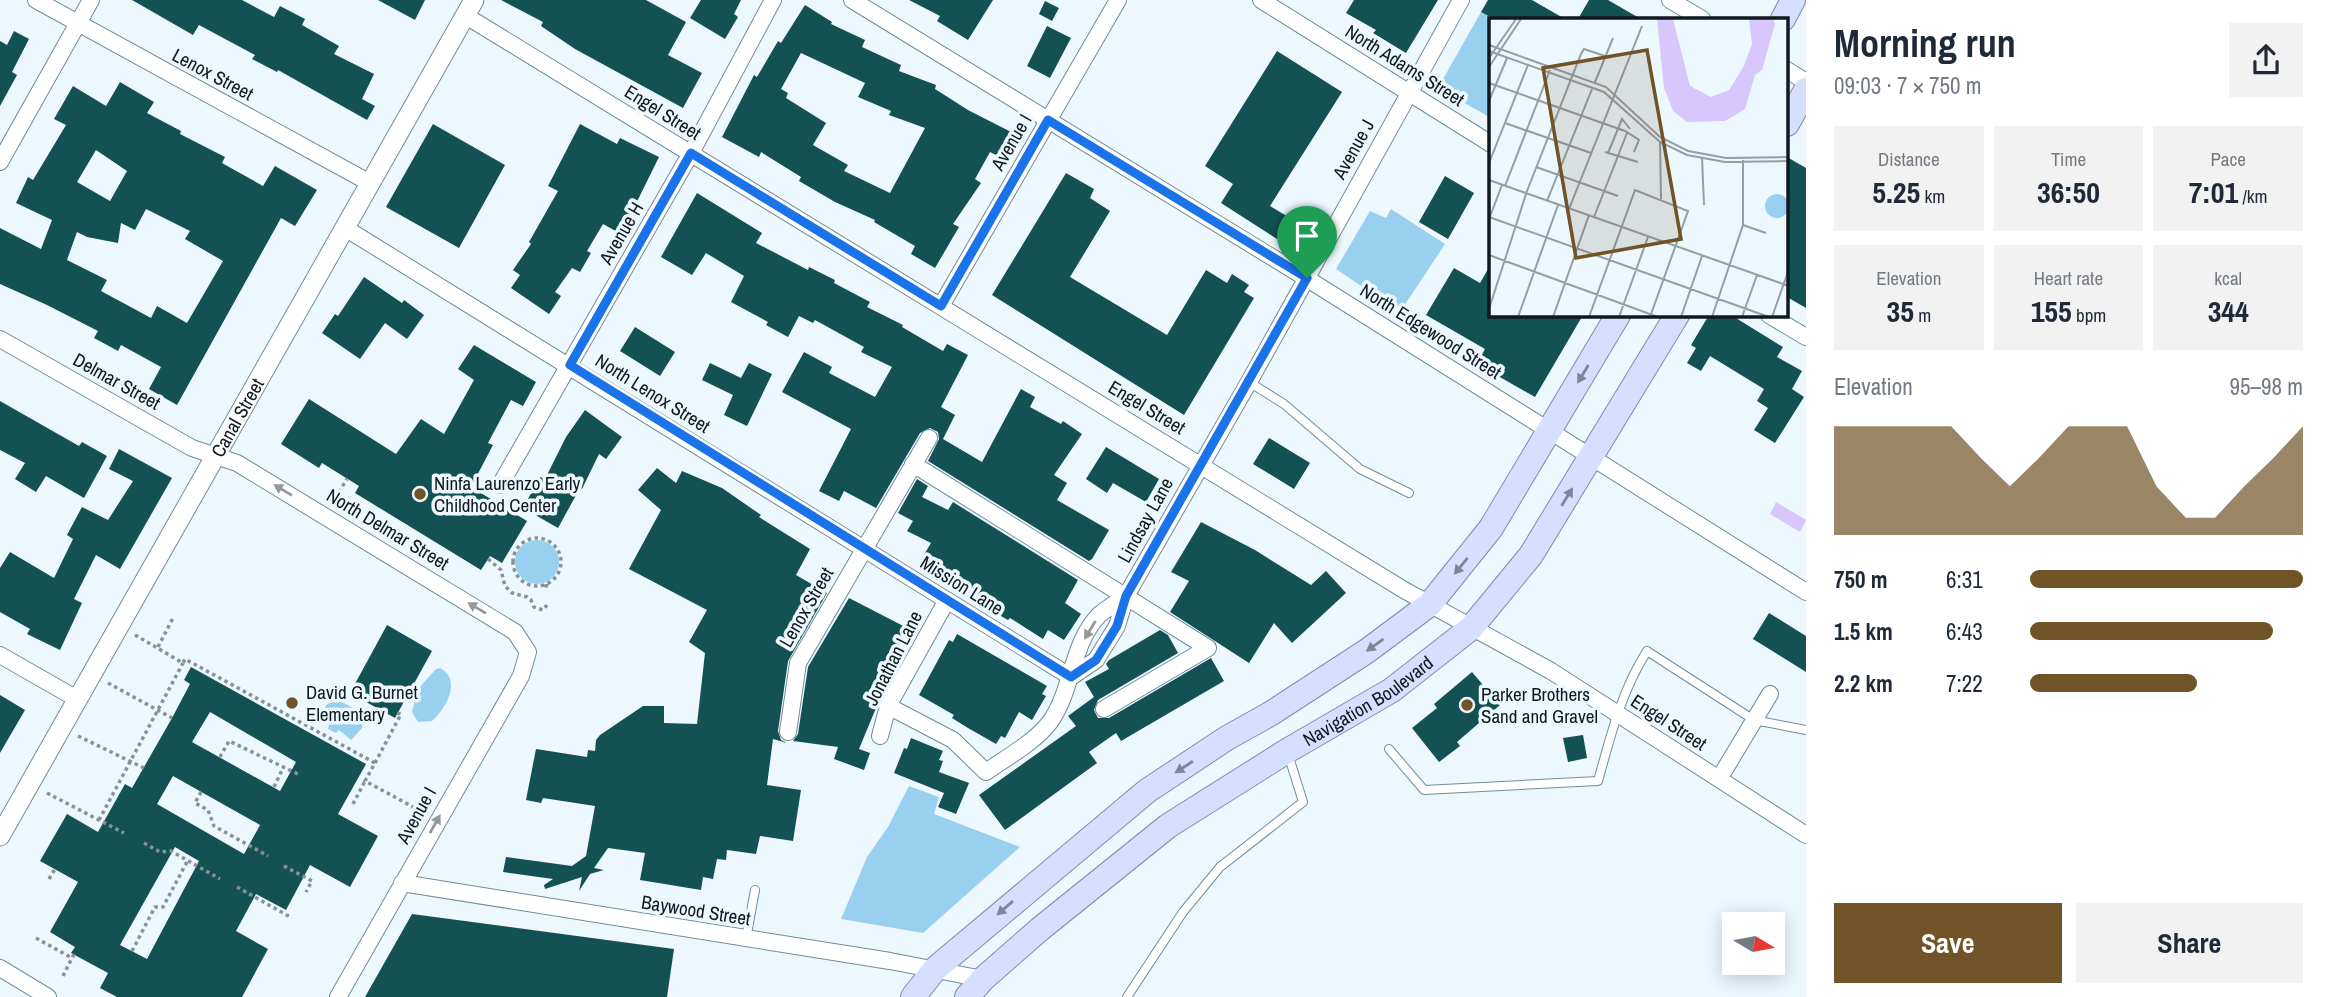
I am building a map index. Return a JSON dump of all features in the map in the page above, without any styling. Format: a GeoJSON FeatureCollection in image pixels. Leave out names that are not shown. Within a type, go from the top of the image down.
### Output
{"type":"FeatureCollection","features":[{"type":"Feature","properties":{"kind":"main road"},"geometry":{"type":"LineString","coordinates":[[1784,18],[1793,0]]}},
{"type":"Feature","properties":{"kind":"main road"},"geometry":{"type":"LineString","coordinates":[[1788,122],[1806,90]]}},
{"type":"Feature","properties":{"kind":"main road"},"geometry":{"type":"LineString","coordinates":[[912,997],[935,969],[1147,790],[1227,738],[1270,715],[1367,651],[1430,604],[1491,528],[1617,317]]}},
{"type":"Feature","properties":{"kind":"main road","name":"Navigation Boulevard"},"geometry":{"type":"LineString","coordinates":[[975,988],[1040,929],[1168,826],[1287,751],[1392,690],[1471,628],[1531,555],[1676,317]]}},
{"type":"Feature","properties":{"kind":"main road"},"geometry":{"type":"LineString","coordinates":[[1270,715],[1287,751]]}},
{"type":"Feature","properties":{"kind":"street","name":"Lenox Street"},"geometry":{"type":"LineString","coordinates":[[36,0],[370,183]]}},
{"type":"Feature","properties":{"kind":"street"},"geometry":{"type":"LineString","coordinates":[[0,162],[91,0]]}},
{"type":"Feature","properties":{"kind":"street","name":"Avenue H"},"geometry":{"type":"LineString","coordinates":[[500,485],[691,153],[774,0]]}},
{"type":"Feature","properties":{"kind":"street","name":"North Edgewood Street"},"geometry":{"type":"LineString","coordinates":[[852,0],[1307,278],[1806,592]]}},
{"type":"Feature","properties":{"kind":"street","name":"Avenue I"},"geometry":{"type":"LineString","coordinates":[[941,306],[1118,0]]}},
{"type":"Feature","properties":{"kind":"street","name":"North Adams Street"},"geometry":{"type":"LineString","coordinates":[[1261,0],[1489,143]]}},
{"type":"Feature","properties":{"kind":"street","name":"Avenue J"},"geometry":{"type":"LineString","coordinates":[[1200,464],[1249,382],[1461,0]]}},
{"type":"Feature","properties":{"kind":"street"},"geometry":{"type":"LineString","coordinates":[[1670,0],[1700,18]]}},
{"type":"Feature","properties":{"kind":"street","name":"Engel Street"},"geometry":{"type":"LineString","coordinates":[[468,5],[691,153],[1430,604],[1551,671],[1806,835]]}},
{"type":"Feature","properties":{"kind":"street","name":"Canal Street"},"geometry":{"type":"LineString","coordinates":[[0,836],[345,228],[468,5]]}},
{"type":"Feature","properties":{"kind":"street"},"geometry":{"type":"LineString","coordinates":[[1788,72],[1806,82]]}},
{"type":"Feature","properties":{"kind":"street","name":"North Lenox Street"},"geometry":{"type":"LineString","coordinates":[[345,228],[831,528]]}},
{"type":"Feature","properties":{"kind":"street"},"geometry":{"type":"LineString","coordinates":[[1772,317],[1806,337]]}},
{"type":"Feature","properties":{"kind":"street","name":"Delmar Street"},"geometry":{"type":"LineString","coordinates":[[0,339],[192,448],[215,457]]}},
{"type":"Feature","properties":{"kind":"street"},"geometry":{"type":"LineString","coordinates":[[864,548],[929,438]]}},
{"type":"Feature","properties":{"kind":"street","name":"North Delmar Street"},"geometry":{"type":"LineString","coordinates":[[215,457],[237,463],[515,632],[528,652]]}},
{"type":"Feature","properties":{"kind":"street"},"geometry":{"type":"LineString","coordinates":[[913,464],[1208,648],[1104,709]]}},
{"type":"Feature","properties":{"kind":"street","name":"Lindsay Lane"},"geometry":{"type":"LineString","coordinates":[[888,706],[953,740],[986,772],[1041,732],[1059,706],[1071,677],[1077,651],[1099,615],[1126,596],[1200,464]]}},
{"type":"Feature","properties":{"kind":"street","name":"Mission Lane"},"geometry":{"type":"LineString","coordinates":[[831,528],[1071,677]]}},
{"type":"Feature","properties":{"kind":"street","name":"Lenox Street"},"geometry":{"type":"LineString","coordinates":[[788,732],[798,663],[864,548]]}},
{"type":"Feature","properties":{"kind":"street","name":"Jonathan Lane"},"geometry":{"type":"LineString","coordinates":[[880,736],[888,706],[947,600]]}},
{"type":"Feature","properties":{"kind":"street","name":"Avenue I"},"geometry":{"type":"LineString","coordinates":[[338,997],[521,676],[528,652]]}},
{"type":"Feature","properties":{"kind":"street"},"geometry":{"type":"LineString","coordinates":[[0,655],[77,699]]}},
{"type":"Feature","properties":{"kind":"street"},"geometry":{"type":"LineString","coordinates":[[1719,779],[1770,694]]}},
{"type":"Feature","properties":{"kind":"street","name":"Baywood Street"},"geometry":{"type":"LineString","coordinates":[[402,883],[935,969],[975,988]]}},
{"type":"Feature","properties":{"kind":"street"},"geometry":{"type":"LineString","coordinates":[[0,968],[48,997]]}},
{"type":"Feature","properties":{"kind":"lane"},"geometry":{"type":"LineString","coordinates":[[1249,382],[1284,404],[1360,469],[1409,493]]}},
{"type":"Feature","properties":{"kind":"lane"},"geometry":{"type":"LineString","coordinates":[[1388,749],[1424,790],[1598,780],[1616,714],[1632,675],[1647,652],[1754,720],[1806,730]]}},
{"type":"Feature","properties":{"kind":"lane"},"geometry":{"type":"LineString","coordinates":[[1127,997],[1183,912],[1220,867],[1303,802],[1287,751]]}},
{"type":"Feature","properties":{"kind":"lane"},"geometry":{"type":"LineString","coordinates":[[746,939],[755,890]]}},
{"type":"Feature","properties":{"kind":"path"},"geometry":{"type":"LineString","coordinates":[[335,498],[347,479]]}},
{"type":"Feature","properties":{"kind":"path"},"geometry":{"type":"LineString","coordinates":[[536,538],[551,542],[557,548],[561,564],[556,578],[546,584],[527,584],[513,567],[515,551],[527,540],[536,538]]}},
{"type":"Feature","properties":{"kind":"path"},"geometry":{"type":"LineString","coordinates":[[488,559],[501,570],[505,586],[512,593],[527,597],[538,609],[543,610],[547,605]]}},
{"type":"Feature","properties":{"kind":"path"},"geometry":{"type":"LineString","coordinates":[[501,570],[513,567]]}},
{"type":"Feature","properties":{"kind":"path"},"geometry":{"type":"LineString","coordinates":[[546,584],[547,591]]}},
{"type":"Feature","properties":{"kind":"path"},"geometry":{"type":"LineString","coordinates":[[157,648],[173,618]]}},
{"type":"Feature","properties":{"kind":"path"},"geometry":{"type":"LineString","coordinates":[[135,635],[183,663]]}},
{"type":"Feature","properties":{"kind":"path"},"geometry":{"type":"LineString","coordinates":[[99,820],[185,659],[375,763]]}},
{"type":"Feature","properties":{"kind":"path"},"geometry":{"type":"LineString","coordinates":[[108,683],[172,718]]}},
{"type":"Feature","properties":{"kind":"path"},"geometry":{"type":"LineString","coordinates":[[353,804],[401,715],[397,713]]}},
{"type":"Feature","properties":{"kind":"path"},"geometry":{"type":"LineString","coordinates":[[78,736],[144,768]]}},
{"type":"Feature","properties":{"kind":"path"},"geometry":{"type":"LineString","coordinates":[[220,757],[229,741],[251,754],[257,753],[298,774]]}},
{"type":"Feature","properties":{"kind":"path"},"geometry":{"type":"LineString","coordinates":[[274,787],[283,768]]}},
{"type":"Feature","properties":{"kind":"path"},"geometry":{"type":"LineString","coordinates":[[365,781],[417,809]]}},
{"type":"Feature","properties":{"kind":"path"},"geometry":{"type":"LineString","coordinates":[[201,792],[195,803],[208,810],[214,827],[268,856]]}},
{"type":"Feature","properties":{"kind":"path"},"geometry":{"type":"LineString","coordinates":[[47,793],[124,834]]}},
{"type":"Feature","properties":{"kind":"path"},"geometry":{"type":"LineString","coordinates":[[144,843],[160,852],[171,851],[220,879]]}},
{"type":"Feature","properties":{"kind":"path"},"geometry":{"type":"LineString","coordinates":[[132,951],[155,907],[163,907],[188,860]]}},
{"type":"Feature","properties":{"kind":"path"},"geometry":{"type":"LineString","coordinates":[[284,866],[312,881],[306,892]]}},
{"type":"Feature","properties":{"kind":"path"},"geometry":{"type":"LineString","coordinates":[[49,879],[55,869]]}},
{"type":"Feature","properties":{"kind":"path"},"geometry":{"type":"LineString","coordinates":[[237,887],[292,918]]}},
{"type":"Feature","properties":{"kind":"path"},"geometry":{"type":"LineString","coordinates":[[36,938],[73,956],[62,976]]}},
{"type":"Feature","properties":{"kind":"shaded area"},"geometry":{"type":"Polygon","coordinates":[[[1481,12],[1492,18],[1489,18],[1489,117],[1438,88],[1481,12]]]}},
{"type":"Feature","properties":{"kind":"shaded area"},"geometry":{"type":"Polygon","coordinates":[[[1391,209],[1445,244],[1400,312],[1336,269],[1370,211],[1386,218],[1391,209]]]}},
{"type":"Feature","properties":{"kind":"shaded area"},"geometry":{"type":"Polygon","coordinates":[[[1776,502],[1806,520],[1800,532],[1770,514],[1776,502]]]}},
{"type":"Feature","properties":{"kind":"shaded area"},"geometry":{"type":"Polygon","coordinates":[[[537,540],[552,547],[559,562],[552,577],[537,584],[522,577],[515,562],[522,547],[537,540]]]}},
{"type":"Feature","properties":{"kind":"shaded area"},"geometry":{"type":"Polygon","coordinates":[[[440,668],[447,673],[450,680],[451,687],[446,703],[432,721],[418,722],[412,712],[418,689],[440,668]]]}},
{"type":"Feature","properties":{"kind":"shaded area"},"geometry":{"type":"Polygon","coordinates":[[[335,700],[363,713],[362,728],[351,740],[339,730],[336,733],[328,729],[329,724],[323,711],[326,705],[335,700]]]}},
{"type":"Feature","properties":{"kind":"shaded area"},"geometry":{"type":"Polygon","coordinates":[[[909,786],[939,797],[934,814],[1020,847],[923,933],[841,919],[867,857],[888,827],[909,786]]]}},
{"type":"Feature","properties":{"kind":"building"},"geometry":{"type":"Polygon","coordinates":[[[132,0],[242,0],[274,17],[280,6],[305,19],[302,25],[339,46],[334,54],[374,74],[362,99],[375,106],[367,120],[278,70],[277,72],[252,59],[255,55],[199,25],[193,35],[132,0]]]}},
{"type":"Feature","properties":{"kind":"building"},"geometry":{"type":"Polygon","coordinates":[[[378,0],[425,0],[415,20],[378,0]]]}},
{"type":"Feature","properties":{"kind":"building"},"geometry":{"type":"Polygon","coordinates":[[[501,0],[646,0],[686,22],[668,55],[702,73],[683,108],[575,49],[541,26],[543,22],[501,0]]]}},
{"type":"Feature","properties":{"kind":"building"},"geometry":{"type":"Polygon","coordinates":[[[701,0],[741,0],[734,14],[738,17],[725,39],[690,18],[701,0]]]}},
{"type":"Feature","properties":{"kind":"building"},"geometry":{"type":"Polygon","coordinates":[[[909,0],[993,0],[968,40],[937,21],[940,16],[909,0]]]}},
{"type":"Feature","properties":{"kind":"building"},"geometry":{"type":"Polygon","coordinates":[[[1354,0],[1438,0],[1406,53],[1373,33],[1376,30],[1346,13],[1354,0]]]}},
{"type":"Feature","properties":{"kind":"building"},"geometry":{"type":"Polygon","coordinates":[[[1488,0],[1532,0],[1563,18],[1492,18],[1481,12],[1488,0]]]}},
{"type":"Feature","properties":{"kind":"building"},"geometry":{"type":"Polygon","coordinates":[[[1589,0],[1608,0],[1639,18],[1579,18],[1589,0]]]}},
{"type":"Feature","properties":{"kind":"building"},"geometry":{"type":"Polygon","coordinates":[[[1045,1],[1059,8],[1052,21],[1039,14],[1045,1]]]}},
{"type":"Feature","properties":{"kind":"building"},"geometry":{"type":"Polygon","coordinates":[[[805,5],[832,22],[831,24],[865,40],[862,47],[901,65],[899,71],[936,85],[935,89],[968,110],[1015,134],[1002,158],[990,152],[975,179],[981,183],[953,224],[959,227],[935,268],[911,254],[915,246],[874,222],[875,220],[835,202],[799,181],[801,177],[761,152],[759,157],[722,137],[754,75],[757,77],[778,41],[781,43],[805,5]],[[801,53],[781,89],[788,93],[786,98],[826,123],[813,145],[848,165],[844,171],[890,193],[925,128],[889,115],[891,111],[858,97],[865,83],[801,53]]]}},
{"type":"Feature","properties":{"kind":"building"},"geometry":{"type":"Polygon","coordinates":[[[1047,26],[1071,38],[1050,78],[1027,66],[1047,26]]]}},
{"type":"Feature","properties":{"kind":"building"},"geometry":{"type":"Polygon","coordinates":[[[14,31],[29,39],[12,72],[17,75],[0,106],[0,41],[7,45],[14,31]]]}},
{"type":"Feature","properties":{"kind":"building"},"geometry":{"type":"Polygon","coordinates":[[[1277,51],[1342,92],[1270,206],[1290,218],[1277,239],[1221,203],[1233,184],[1205,166],[1277,51]]]}},
{"type":"Feature","properties":{"kind":"building"},"geometry":{"type":"Polygon","coordinates":[[[120,82],[154,102],[147,113],[225,157],[222,163],[263,186],[275,166],[317,190],[295,226],[281,218],[177,405],[149,389],[161,367],[121,345],[118,351],[94,338],[98,331],[0,284],[0,228],[41,249],[52,220],[16,203],[28,177],[33,180],[66,125],[54,119],[73,86],[106,106],[120,82]],[[96,150],[77,182],[110,201],[127,171],[96,150]],[[146,209],[135,230],[121,223],[118,243],[87,237],[77,232],[67,260],[107,280],[101,291],[151,318],[157,306],[187,323],[223,261],[185,239],[190,231],[146,209]]]}},
{"type":"Feature","properties":{"kind":"building"},"geometry":{"type":"Polygon","coordinates":[[[433,124],[505,165],[459,248],[386,207],[433,124]]]}},
{"type":"Feature","properties":{"kind":"building"},"geometry":{"type":"Polygon","coordinates":[[[580,124],[617,144],[620,138],[659,157],[621,234],[603,224],[587,251],[591,253],[580,272],[572,268],[555,292],[561,296],[549,314],[511,288],[520,275],[513,270],[531,244],[529,242],[558,191],[548,186],[580,124]]]}},
{"type":"Feature","properties":{"kind":"building"},"geometry":{"type":"Polygon","coordinates":[[[1788,158],[1806,168],[1806,308],[1788,298],[1788,158]]]}},
{"type":"Feature","properties":{"kind":"building"},"geometry":{"type":"Polygon","coordinates":[[[1066,173],[1094,189],[1090,198],[1110,211],[1070,277],[1167,335],[1206,270],[1227,283],[1232,274],[1249,285],[1244,292],[1254,298],[1184,415],[992,295],[1066,173]]]}},
{"type":"Feature","properties":{"kind":"building"},"geometry":{"type":"Polygon","coordinates":[[[1445,176],[1474,193],[1448,239],[1419,222],[1445,176]]]}},
{"type":"Feature","properties":{"kind":"building"},"geometry":{"type":"Polygon","coordinates":[[[697,193],[762,233],[756,243],[808,270],[809,267],[835,280],[834,283],[870,302],[867,307],[903,325],[902,327],[943,351],[947,344],[968,355],[941,407],[955,415],[943,439],[982,462],[1021,389],[1035,397],[1030,407],[1061,424],[1063,421],[1082,434],[1054,475],[1067,483],[1057,500],[1109,530],[1092,559],[1089,561],[928,461],[939,439],[938,432],[930,428],[920,433],[876,508],[844,491],[839,501],[819,491],[851,429],[782,392],[804,352],[832,367],[829,373],[875,397],[892,367],[861,352],[864,347],[815,320],[813,323],[799,316],[788,337],[766,325],[768,322],[731,302],[744,276],[706,253],[692,275],[661,257],[697,193]]]}},
{"type":"Feature","properties":{"kind":"building"},"geometry":{"type":"Polygon","coordinates":[[[1489,267],[1489,317],[1582,317],[1535,397],[1477,364],[1485,349],[1426,315],[1454,268],[1480,283],[1489,267]]]}},
{"type":"Feature","properties":{"kind":"building"},"geometry":{"type":"Polygon","coordinates":[[[364,277],[424,315],[407,339],[385,323],[360,359],[322,333],[335,314],[338,316],[364,277]]]}},
{"type":"Feature","properties":{"kind":"building"},"geometry":{"type":"Polygon","coordinates":[[[1708,317],[1734,317],[1783,347],[1777,357],[1802,371],[1792,389],[1804,397],[1775,443],[1754,430],[1768,408],[1757,401],[1764,389],[1710,356],[1701,371],[1687,363],[1696,348],[1691,345],[1708,317]]]}},
{"type":"Feature","properties":{"kind":"building"},"geometry":{"type":"Polygon","coordinates":[[[635,327],[675,352],[660,376],[620,351],[635,327]]]}},
{"type":"Feature","properties":{"kind":"building"},"geometry":{"type":"Polygon","coordinates":[[[474,345],[536,382],[523,406],[511,400],[488,443],[493,445],[471,487],[527,521],[502,563],[490,556],[481,570],[355,493],[359,486],[322,463],[319,468],[281,444],[309,399],[396,454],[421,419],[444,434],[474,380],[458,369],[474,345]]]}},
{"type":"Feature","properties":{"kind":"building"},"geometry":{"type":"Polygon","coordinates":[[[710,363],[741,378],[749,363],[772,374],[747,426],[724,415],[733,395],[702,380],[710,363]]]}},
{"type":"Feature","properties":{"kind":"building"},"geometry":{"type":"Polygon","coordinates":[[[0,401],[79,446],[82,442],[107,456],[84,498],[46,476],[36,492],[15,479],[25,463],[0,450],[0,401]]]}},
{"type":"Feature","properties":{"kind":"building"},"geometry":{"type":"Polygon","coordinates":[[[585,410],[622,437],[606,459],[599,454],[558,528],[523,508],[540,477],[545,479],[566,437],[585,410]]]}},
{"type":"Feature","properties":{"kind":"building"},"geometry":{"type":"Polygon","coordinates":[[[1269,438],[1310,463],[1294,489],[1253,464],[1269,438]]]}},
{"type":"Feature","properties":{"kind":"building"},"geometry":{"type":"Polygon","coordinates":[[[1106,447],[1159,479],[1146,502],[1113,483],[1107,493],[1086,479],[1106,447]]]}},
{"type":"Feature","properties":{"kind":"building"},"geometry":{"type":"Polygon","coordinates":[[[119,449],[172,478],[120,569],[96,555],[74,599],[82,603],[60,650],[27,634],[30,629],[0,612],[0,568],[10,552],[54,578],[73,539],[67,535],[82,507],[108,520],[133,481],[109,469],[119,449]]]}},
{"type":"Feature","properties":{"kind":"building"},"geometry":{"type":"Polygon","coordinates":[[[657,468],[676,483],[682,471],[722,488],[761,515],[759,517],[810,549],[796,575],[827,593],[788,661],[778,731],[781,740],[787,743],[773,739],[767,785],[801,790],[793,841],[760,836],[756,854],[727,850],[726,860],[717,859],[713,879],[703,877],[701,890],[640,880],[645,853],[608,848],[594,868],[604,870],[590,874],[579,891],[582,877],[545,889],[544,885],[553,879],[503,872],[506,857],[572,866],[586,856],[595,806],[543,798],[541,803],[526,800],[536,749],[587,757],[588,750],[595,751],[596,740],[600,735],[643,706],[664,706],[664,723],[697,724],[705,653],[689,642],[707,610],[629,569],[661,510],[638,490],[657,468]]]}},
{"type":"Feature","properties":{"kind":"building"},"geometry":{"type":"Polygon","coordinates":[[[917,479],[928,486],[922,497],[948,510],[953,502],[1078,580],[1065,603],[1081,614],[1064,640],[1048,630],[1043,639],[1010,618],[1008,620],[992,611],[994,608],[967,592],[966,594],[919,563],[931,543],[907,531],[913,521],[898,513],[917,479]]]}},
{"type":"Feature","properties":{"kind":"building"},"geometry":{"type":"Polygon","coordinates":[[[1201,522],[1255,550],[1311,585],[1326,571],[1346,593],[1292,643],[1274,623],[1249,663],[1170,612],[1189,581],[1171,572],[1201,522]]]}},
{"type":"Feature","properties":{"kind":"building"},"geometry":{"type":"Polygon","coordinates":[[[849,598],[915,632],[879,695],[881,696],[859,749],[870,753],[864,770],[834,759],[838,747],[793,741],[798,734],[808,667],[849,598]]]}},
{"type":"Feature","properties":{"kind":"building"},"geometry":{"type":"Polygon","coordinates":[[[1769,613],[1806,636],[1806,672],[1753,639],[1769,613]]]}},
{"type":"Feature","properties":{"kind":"building"},"geometry":{"type":"Polygon","coordinates":[[[387,625],[432,651],[395,718],[350,693],[387,625]]]}},
{"type":"Feature","properties":{"kind":"building"},"geometry":{"type":"Polygon","coordinates":[[[1160,630],[1168,635],[1178,653],[1098,700],[1094,710],[1098,718],[1109,718],[1211,658],[1224,681],[1121,741],[1116,733],[1089,752],[1097,763],[1005,830],[979,795],[1076,726],[1068,716],[1094,697],[1085,682],[1109,669],[1106,664],[1109,660],[1160,630]]]}},
{"type":"Feature","properties":{"kind":"building"},"geometry":{"type":"Polygon","coordinates":[[[957,634],[1047,686],[1042,694],[1046,696],[1032,720],[1019,712],[1005,738],[1001,736],[996,744],[919,695],[949,640],[953,642],[957,634]]]}},
{"type":"Feature","properties":{"kind":"building"},"geometry":{"type":"Polygon","coordinates":[[[191,667],[366,764],[338,814],[378,836],[350,887],[310,865],[286,910],[256,894],[236,931],[268,949],[242,997],[117,997],[100,988],[108,973],[71,953],[75,947],[50,932],[78,882],[40,861],[67,814],[98,832],[125,784],[132,788],[172,718],[190,684],[184,680],[191,667]],[[210,712],[192,742],[280,791],[296,762],[210,712]],[[173,776],[157,804],[244,854],[260,825],[173,776]],[[175,847],[120,945],[147,959],[199,861],[175,847]]]}},
{"type":"Feature","properties":{"kind":"building","name":"Parker Brothers Sand and Gravel"},"geometry":{"type":"Polygon","coordinates":[[[1472,672],[1500,705],[1457,742],[1460,746],[1439,762],[1412,728],[1437,708],[1434,704],[1472,672]]]}},
{"type":"Feature","properties":{"kind":"building"},"geometry":{"type":"Polygon","coordinates":[[[0,695],[25,710],[0,753],[0,695]]]}},
{"type":"Feature","properties":{"kind":"building"},"geometry":{"type":"Polygon","coordinates":[[[1583,735],[1587,758],[1568,762],[1563,738],[1583,735]]]}},
{"type":"Feature","properties":{"kind":"building"},"geometry":{"type":"Polygon","coordinates":[[[911,738],[943,751],[939,760],[943,761],[939,772],[969,783],[956,814],[938,807],[944,793],[894,773],[911,738]]]}},
{"type":"Feature","properties":{"kind":"building"},"geometry":{"type":"Polygon","coordinates":[[[412,914],[674,949],[667,997],[365,997],[412,914]]]}},
{"type":"Feature","properties":{"kind":"place","name":"Ninfa Laurenzo Early Childhood Center"},"geometry":{"type":"Point","coordinates":[420,494]}},
{"type":"Feature","properties":{"kind":"place","name":"David G. Burnet Elementary"},"geometry":{"type":"Point","coordinates":[292,703]}},
{"type":"Feature","properties":{"kind":"place","name":"Parker Brothers Sand and Gravel"},"geometry":{"type":"Point","coordinates":[1467,705]}},
{"type":"Feature","properties":{"kind":"route"},"geometry":{"type":"LineString","coordinates":[[1048,120],[1307,278],[1126,596],[1117,626],[1096,660],[1071,677],[570,365],[691,153],[941,306],[1048,120]]}}]}
